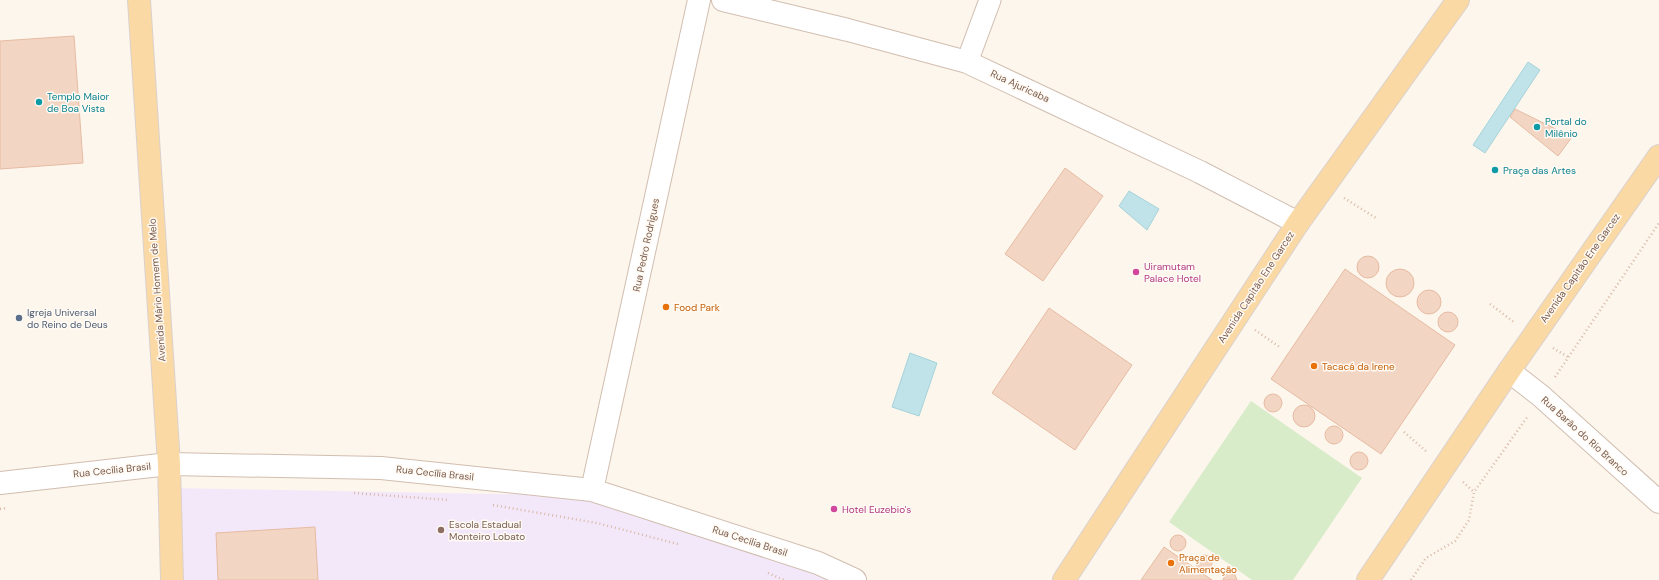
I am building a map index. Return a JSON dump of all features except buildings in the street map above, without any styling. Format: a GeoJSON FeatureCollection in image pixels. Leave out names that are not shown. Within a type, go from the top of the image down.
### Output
{"type":"FeatureCollection","features":[{"type":"Feature","properties":{"kind":"main road","name":"Avenida Mário Homem de Melo"},"geometry":{"type":"LineString","coordinates":[[139,0],[169,464],[172,580]]}},
{"type":"Feature","properties":{"kind":"main road","name":"Avenida Capitão Ene Garcez"},"geometry":{"type":"LineString","coordinates":[[1064,580],[1298,223],[1458,0]]}},
{"type":"Feature","properties":{"kind":"main road","name":"Avenida Capitão Ene Garcez"},"geometry":{"type":"LineString","coordinates":[[1368,580],[1509,371],[1659,156]]}},
{"type":"Feature","properties":{"kind":"street","name":"Rua Pedro Rodrigues"},"geometry":{"type":"LineString","coordinates":[[592,490],[699,0]]}},
{"type":"Feature","properties":{"kind":"street","name":"Rua Ajuricaba"},"geometry":{"type":"LineString","coordinates":[[723,0],[848,30],[967,62],[1200,172],[1298,223]]}},
{"type":"Feature","properties":{"kind":"street"},"geometry":{"type":"LineString","coordinates":[[967,62],[990,0]]}},
{"type":"Feature","properties":{"kind":"street","name":"Rua Barão do Rio Branco"},"geometry":{"type":"LineString","coordinates":[[1509,371],[1542,396],[1659,502]]}},
{"type":"Feature","properties":{"kind":"street","name":"Rua Cecília Brasil"},"geometry":{"type":"LineString","coordinates":[[0,483],[169,464],[381,468],[592,490],[818,563],[856,580]]}},
{"type":"Feature","properties":{"kind":"path"},"geometry":{"type":"LineString","coordinates":[[1324,186],[1376,218]]}},
{"type":"Feature","properties":{"kind":"path"},"geometry":{"type":"LineString","coordinates":[[1236,317],[1281,348]]}},
{"type":"Feature","properties":{"kind":"path"},"geometry":{"type":"LineString","coordinates":[[346,492],[453,501]]}},
{"type":"Feature","properties":{"kind":"path"},"geometry":{"type":"LineString","coordinates":[[491,504],[597,523],[681,545]]}},
{"type":"Feature","properties":{"kind":"path"},"geometry":{"type":"LineString","coordinates":[[0,509],[8,508]]}},
{"type":"Feature","properties":{"kind":"path"},"geometry":{"type":"LineString","coordinates":[[763,571],[784,580]]}},
{"type":"Feature","properties":{"kind":"shaded area","name":"Escola Estadual Monteiro Lobato"},"geometry":{"type":"Polygon","coordinates":[[[170,488],[613,496],[845,580],[175,580],[170,488]]]}},
{"type":"Feature","properties":{"kind":"green space"},"geometry":{"type":"Polygon","coordinates":[[[1251,401],[1362,478],[1293,580],[1252,580],[1169,522],[1251,401]]]}},
{"type":"Feature","properties":{"kind":"water"},"geometry":{"type":"Polygon","coordinates":[[[1528,62],[1540,70],[1485,153],[1473,145],[1528,62]]]}},
{"type":"Feature","properties":{"kind":"water"},"geometry":{"type":"Polygon","coordinates":[[[1129,191],[1159,209],[1147,230],[1119,206],[1129,191]]]}},
{"type":"Feature","properties":{"kind":"water"},"geometry":{"type":"Polygon","coordinates":[[[910,353],[937,363],[919,416],[892,407],[910,353]]]}},
{"type":"Feature","properties":{"kind":"place","name":"Templo Maior de Boa Vista"},"geometry":{"type":"Point","coordinates":[39,102]}},
{"type":"Feature","properties":{"kind":"place","name":"Portal do Milênio"},"geometry":{"type":"Point","coordinates":[1537,127]}},
{"type":"Feature","properties":{"kind":"place","name":"Praça das Artes"},"geometry":{"type":"Point","coordinates":[1495,170]}},
{"type":"Feature","properties":{"kind":"place","name":"Uiramutam Palace Hotel"},"geometry":{"type":"Point","coordinates":[1136,272]}},
{"type":"Feature","properties":{"kind":"place","name":"Food Park"},"geometry":{"type":"Point","coordinates":[666,307]}},
{"type":"Feature","properties":{"kind":"place","name":"Igreja Universal do Reino de Deus"},"geometry":{"type":"Point","coordinates":[19,318]}},
{"type":"Feature","properties":{"kind":"place","name":"Tacacá da Irene"},"geometry":{"type":"Point","coordinates":[1314,366]}},
{"type":"Feature","properties":{"kind":"place","name":"Hotel Euzebio's"},"geometry":{"type":"Point","coordinates":[834,509]}},
{"type":"Feature","properties":{"kind":"place","name":"Escola Estadual Monteiro Lobato"},"geometry":{"type":"Point","coordinates":[441,530]}},
{"type":"Feature","properties":{"kind":"place","name":"Praça de Alimentação"},"geometry":{"type":"Point","coordinates":[1171,563]}}]}
